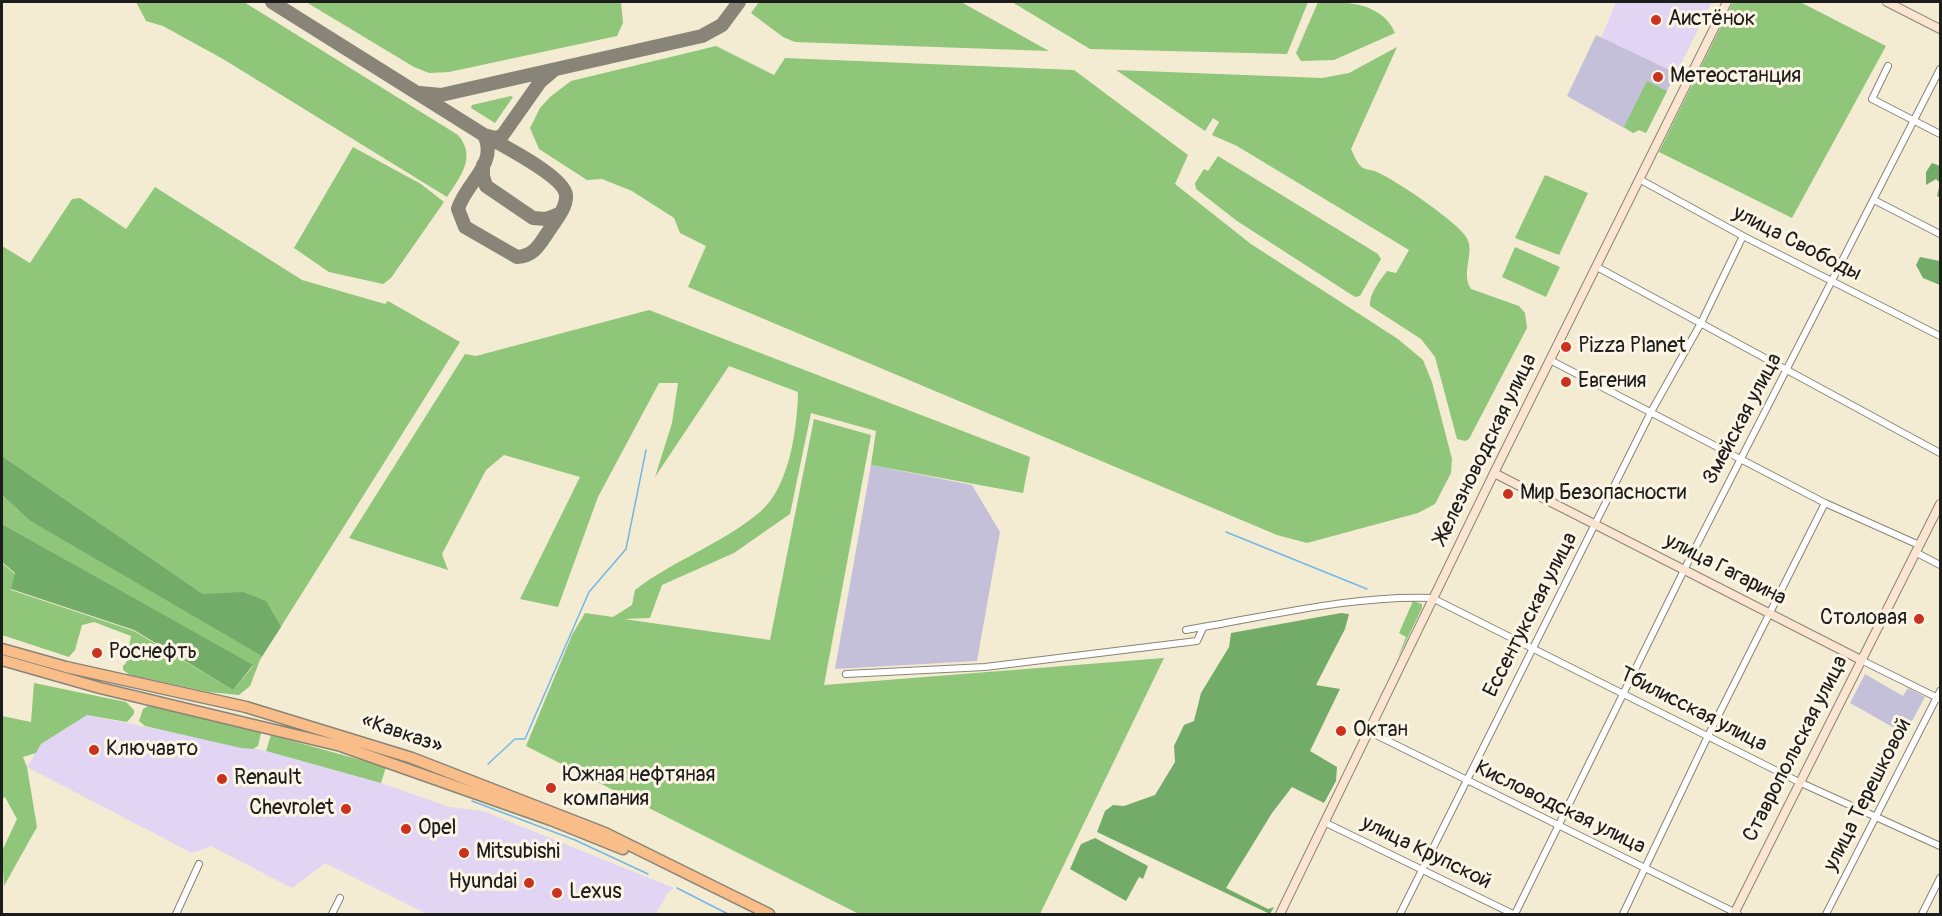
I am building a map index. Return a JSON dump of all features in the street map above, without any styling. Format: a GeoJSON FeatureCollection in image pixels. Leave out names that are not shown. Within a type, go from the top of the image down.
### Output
{"type":"FeatureCollection","features":[{"type":"Feature","properties":{"kind":"highway","name":"«Кавказ»"},"geometry":{"type":"LineString","coordinates":[[2,649],[147,686],[246,708],[412,758],[562,814],[663,860],[769,915]]}},
{"type":"Feature","properties":{"kind":"highway","name":"«Кавказ»"},"geometry":{"type":"LineString","coordinates":[[2,660],[75,682],[308,737],[395,763],[609,843],[754,915]]}},
{"type":"Feature","properties":{"kind":"highway"},"geometry":{"type":"LineString","coordinates":[[147,686],[232,707],[236,711],[229,714],[182,706]]}},
{"type":"Feature","properties":{"kind":"highway"},"geometry":{"type":"LineString","coordinates":[[304,724],[263,715],[260,717],[263,722],[308,737]]}},
{"type":"Feature","properties":{"kind":"main road","name":"Железноводская улица"},"geometry":{"type":"LineString","coordinates":[[1280,915],[1432,598],[1727,2]]}},
{"type":"Feature","properties":{"kind":"main road"},"geometry":{"type":"LineString","coordinates":[[1887,2],[1941,29]]}},
{"type":"Feature","properties":{"kind":"main road","name":"улица Гагарина"},"geometry":{"type":"LineString","coordinates":[[1494,473],[1861,660]]}},
{"type":"Feature","properties":{"kind":"main road","name":"Ставропольская улица"},"geometry":{"type":"LineString","coordinates":[[1736,914],[1799,782],[1941,504]]}},
{"type":"Feature","properties":{"kind":"street"},"geometry":{"type":"LineString","coordinates":[[1888,66],[1872,99],[1941,134]]}},
{"type":"Feature","properties":{"kind":"street","name":"Змейская улица"},"geometry":{"type":"LineString","coordinates":[[1514,915],[1740,459],[1941,69]]}},
{"type":"Feature","properties":{"kind":"street","name":"улица Свободы"},"geometry":{"type":"LineString","coordinates":[[1640,179],[1743,236],[1941,336]]}},
{"type":"Feature","properties":{"kind":"street"},"geometry":{"type":"LineString","coordinates":[[1874,200],[1941,234]]}},
{"type":"Feature","properties":{"kind":"street","name":"Ессентукская улица"},"geometry":{"type":"LineString","coordinates":[[1400,915],[1595,524],[1652,412],[1701,323],[1743,236]]}},
{"type":"Feature","properties":{"kind":"street"},"geometry":{"type":"LineString","coordinates":[[1597,267],[1941,453]]}},
{"type":"Feature","properties":{"kind":"street"},"geometry":{"type":"LineString","coordinates":[[1550,360],[1917,549],[1941,565]]}},
{"type":"Feature","properties":{"kind":"street"},"geometry":{"type":"LineString","coordinates":[[1623,915],[1708,736],[1825,503]]}},
{"type":"Feature","properties":{"kind":"street"},"geometry":{"type":"LineString","coordinates":[[1186,630],[1348,603],[1410,597],[1432,598]]}},
{"type":"Feature","properties":{"kind":"street","name":"Тбилисская улица"},"geometry":{"type":"LineString","coordinates":[[1432,598],[1534,647],[1624,695],[1799,782],[1941,846]]}},
{"type":"Feature","properties":{"kind":"street"},"geometry":{"type":"LineString","coordinates":[[846,674],[985,667],[1197,641],[1203,628]]}},
{"type":"Feature","properties":{"kind":"street","name":"улица Гагарина"},"geometry":{"type":"LineString","coordinates":[[1861,660],[1939,696]]}},
{"type":"Feature","properties":{"kind":"street","name":"улица Терешковой"},"geometry":{"type":"LineString","coordinates":[[1826,915],[1875,816],[1939,696]]}},
{"type":"Feature","properties":{"kind":"street","name":"Кисловодская улица"},"geometry":{"type":"LineString","coordinates":[[1368,731],[1736,914]]}},
{"type":"Feature","properties":{"kind":"street","name":"улица Крупской"},"geometry":{"type":"LineString","coordinates":[[1324,822],[1514,915]]}},
{"type":"Feature","properties":{"kind":"street"},"geometry":{"type":"LineString","coordinates":[[176,915],[199,864]]}},
{"type":"Feature","properties":{"kind":"street"},"geometry":{"type":"LineString","coordinates":[[1922,915],[1941,878]]}},
{"type":"Feature","properties":{"kind":"street"},"geometry":{"type":"LineString","coordinates":[[332,915],[340,898]]}},
{"type":"Feature","properties":{"kind":"shaded area","name":"Аистёнок"},"geometry":{"type":"Polygon","coordinates":[[[1616,2],[1712,2],[1676,73],[1601,38],[1616,2]]]}},
{"type":"Feature","properties":{"kind":"shaded area","name":"Метеостанция"},"geometry":{"type":"Polygon","coordinates":[[[1596,35],[1676,73],[1646,133],[1639,130],[1633,133],[1567,96],[1596,35]]]}},
{"type":"Feature","properties":{"kind":"shaded area"},"geometry":{"type":"Polygon","coordinates":[[[871,465],[972,485],[1000,532],[977,661],[835,669],[871,465]]]}},
{"type":"Feature","properties":{"kind":"shaded area"},"geometry":{"type":"Polygon","coordinates":[[[1865,674],[1903,696],[1908,688],[1925,697],[1905,734],[1850,703],[1865,674]]]}},
{"type":"Feature","properties":{"kind":"shaded area"},"geometry":{"type":"Polygon","coordinates":[[[87,715],[266,751],[381,783],[449,807],[483,811],[674,888],[667,894],[656,914],[427,914],[325,863],[292,888],[211,846],[192,853],[27,767],[41,744],[87,715]]]}},
{"type":"Feature","properties":{"kind":"green space"},"geometry":{"type":"Polygon","coordinates":[[[136,2],[244,2],[458,135],[466,151],[461,174],[447,197],[223,59],[163,26],[146,21],[136,2]]]}},
{"type":"Feature","properties":{"kind":"green space"},"geometry":{"type":"Polygon","coordinates":[[[306,2],[621,2],[623,23],[617,36],[449,72],[429,73],[414,67],[306,2]]]}},
{"type":"Feature","properties":{"kind":"green space"},"geometry":{"type":"Polygon","coordinates":[[[759,2],[961,2],[1049,51],[795,42],[783,37],[751,13],[759,2]]]}},
{"type":"Feature","properties":{"kind":"green space"},"geometry":{"type":"Polygon","coordinates":[[[1012,2],[1308,2],[1287,54],[1090,49],[1012,2]]]}},
{"type":"Feature","properties":{"kind":"green space"},"geometry":{"type":"Polygon","coordinates":[[[1318,2],[1351,3],[1372,10],[1382,15],[1395,33],[1334,60],[1301,61],[1296,53],[1318,2]]]}},
{"type":"Feature","properties":{"kind":"green space"},"geometry":{"type":"Polygon","coordinates":[[[1733,2],[1800,2],[1886,46],[1792,218],[1659,152],[1733,2]]]}},
{"type":"Feature","properties":{"kind":"green space"},"geometry":{"type":"Polygon","coordinates":[[[716,46],[774,75],[785,58],[1074,70],[1188,155],[1175,184],[1251,244],[1398,339],[1423,360],[1432,382],[1452,459],[1451,473],[1435,504],[1418,513],[1307,543],[1277,535],[688,287],[706,246],[680,233],[674,218],[632,191],[602,179],[587,180],[539,149],[530,128],[540,108],[571,81],[716,46]]]}},
{"type":"Feature","properties":{"kind":"green space"},"geometry":{"type":"Polygon","coordinates":[[[1397,47],[1351,149],[1363,168],[1377,172],[1409,191],[1463,233],[1469,246],[1467,275],[1471,289],[1519,306],[1525,313],[1527,328],[1469,439],[1465,441],[1457,439],[1435,357],[1421,339],[1370,306],[1371,296],[1378,283],[1387,271],[1396,273],[1409,250],[1237,146],[1212,135],[1219,122],[1213,118],[1205,131],[1116,70],[1322,78],[1349,73],[1397,47]]]}},
{"type":"Feature","properties":{"kind":"green space"},"geometry":{"type":"Polygon","coordinates":[[[1647,81],[1667,91],[1646,133],[1639,130],[1633,133],[1624,127],[1647,81]]]}},
{"type":"Feature","properties":{"kind":"green space"},"geometry":{"type":"Polygon","coordinates":[[[513,97],[495,123],[471,108],[472,105],[513,97]]]}},
{"type":"Feature","properties":{"kind":"green space"},"geometry":{"type":"Polygon","coordinates":[[[353,147],[421,184],[444,202],[391,278],[383,284],[329,272],[294,248],[353,147]]]}},
{"type":"Feature","properties":{"kind":"green space"},"geometry":{"type":"Polygon","coordinates":[[[1218,156],[1378,254],[1381,259],[1360,296],[1355,297],[1237,221],[1196,189],[1195,183],[1204,169],[1208,171],[1218,156]]]}},
{"type":"Feature","properties":{"kind":"green space"},"geometry":{"type":"Polygon","coordinates":[[[1932,163],[1940,166],[1940,183],[1936,179],[1926,185],[1926,172],[1932,163]]]}},
{"type":"Feature","properties":{"kind":"green space"},"geometry":{"type":"Polygon","coordinates":[[[1545,175],[1588,193],[1559,255],[1515,238],[1545,175]]]}},
{"type":"Feature","properties":{"kind":"green space"},"geometry":{"type":"Polygon","coordinates":[[[155,187],[302,280],[385,304],[388,301],[460,342],[260,660],[250,686],[239,695],[209,692],[130,675],[123,670],[123,666],[126,663],[131,636],[94,622],[82,625],[75,650],[69,657],[2,635],[2,563],[15,574],[11,590],[134,631],[233,690],[253,666],[2,524],[2,495],[29,520],[203,594],[2,456],[2,246],[30,263],[72,199],[80,198],[126,229],[155,187]]]}},
{"type":"Feature","properties":{"kind":"green space"},"geometry":{"type":"Polygon","coordinates":[[[1515,247],[1560,267],[1546,297],[1502,277],[1515,247]]]}},
{"type":"Feature","properties":{"kind":"green space"},"geometry":{"type":"Polygon","coordinates":[[[1920,257],[1940,261],[1940,285],[1923,278],[1916,265],[1920,257]]]}},
{"type":"Feature","properties":{"kind":"green space"},"geometry":{"type":"Polygon","coordinates":[[[649,310],[1030,457],[1023,493],[871,465],[876,431],[811,413],[790,514],[734,553],[662,585],[650,618],[624,619],[770,640],[814,419],[871,435],[824,685],[1164,658],[1040,914],[859,914],[526,746],[572,635],[585,613],[613,617],[632,605],[635,590],[730,533],[760,512],[770,501],[785,472],[790,456],[796,423],[798,392],[729,366],[655,477],[672,423],[678,383],[659,383],[598,497],[558,607],[520,599],[580,477],[504,455],[486,470],[442,554],[448,570],[349,538],[465,354],[476,356],[649,310]]]}},
{"type":"Feature","properties":{"kind":"green space"},"geometry":{"type":"Polygon","coordinates":[[[2,456],[203,594],[243,592],[266,601],[281,627],[262,656],[29,520],[2,495],[2,456]]]}},
{"type":"Feature","properties":{"kind":"green space"},"geometry":{"type":"Polygon","coordinates":[[[2,524],[253,665],[233,690],[134,630],[11,589],[15,573],[2,562],[2,524]]]}},
{"type":"Feature","properties":{"kind":"green space"},"geometry":{"type":"Polygon","coordinates":[[[1413,601],[1422,604],[1422,608],[1397,660],[1406,637],[1399,633],[1413,601]]]}},
{"type":"Feature","properties":{"kind":"green space"},"geometry":{"type":"Polygon","coordinates":[[[1341,613],[1349,614],[1345,629],[1316,685],[1340,689],[1310,751],[1337,767],[1336,781],[1324,803],[1292,787],[1272,813],[1226,888],[1268,909],[1274,907],[1270,914],[1097,832],[1105,811],[1113,805],[1124,806],[1155,795],[1175,762],[1174,746],[1184,725],[1194,721],[1201,693],[1229,647],[1231,633],[1341,613]]]}},
{"type":"Feature","properties":{"kind":"green space"},"geometry":{"type":"Polygon","coordinates":[[[34,683],[126,702],[134,710],[134,714],[127,722],[87,715],[41,744],[36,753],[23,757],[27,767],[37,827],[4,886],[2,851],[17,819],[5,797],[2,799],[2,716],[31,722],[34,683]]]}},
{"type":"Feature","properties":{"kind":"green space"},"geometry":{"type":"Polygon","coordinates":[[[148,706],[246,725],[261,733],[258,746],[253,749],[241,748],[145,726],[139,721],[143,709],[148,706]]]}},
{"type":"Feature","properties":{"kind":"green space"},"geometry":{"type":"Polygon","coordinates":[[[271,735],[386,767],[381,783],[266,751],[271,735]]]}},
{"type":"Feature","properties":{"kind":"green space"},"geometry":{"type":"Polygon","coordinates":[[[1095,838],[1148,866],[1143,879],[1139,877],[1126,901],[1070,869],[1081,844],[1095,838]]]}},
{"type":"Feature","properties":{"kind":"waterway"},"geometry":{"type":"LineString","coordinates":[[488,764],[515,739],[525,739],[589,592],[626,549],[646,450]]}},
{"type":"Feature","properties":{"kind":"waterway"},"geometry":{"type":"LineString","coordinates":[[1226,532],[1367,589]]}},
{"type":"Feature","properties":{"kind":"waterway"},"geometry":{"type":"LineString","coordinates":[[472,801],[575,840],[648,874]]}},
{"type":"Feature","properties":{"kind":"waterway"},"geometry":{"type":"LineString","coordinates":[[677,888],[728,914]]}},
{"type":"Feature","properties":{"kind":"taxiway"},"geometry":{"type":"LineString","coordinates":[[272,2],[484,135],[544,170],[563,187],[566,195],[563,210],[535,249],[528,255],[517,257],[465,227],[458,209],[484,164],[487,155],[484,135],[495,138],[502,136],[540,82],[554,70]]}},
{"type":"Feature","properties":{"kind":"taxiway"},"geometry":{"type":"LineString","coordinates":[[420,93],[441,95],[702,36],[722,25],[739,2]]}},
{"type":"Feature","properties":{"kind":"taxiway"},"geometry":{"type":"LineString","coordinates":[[483,165],[486,186],[533,218],[546,219],[559,214]]}},
{"type":"Feature","properties":{"kind":"place","name":"Аистёнок"},"geometry":{"type":"Point","coordinates":[1656,20]}},
{"type":"Feature","properties":{"kind":"place","name":"Метеостанция"},"geometry":{"type":"Point","coordinates":[1658,77]}},
{"type":"Feature","properties":{"kind":"place","name":"Pizza Planet"},"geometry":{"type":"Point","coordinates":[1566,347]}},
{"type":"Feature","properties":{"kind":"place","name":"Евгения"},"geometry":{"type":"Point","coordinates":[1566,382]}},
{"type":"Feature","properties":{"kind":"place","name":"Мир Безопасности"},"geometry":{"type":"Point","coordinates":[1508,494]}},
{"type":"Feature","properties":{"kind":"place","name":"Столовая"},"geometry":{"type":"Point","coordinates":[1919,619]}},
{"type":"Feature","properties":{"kind":"place","name":"Роснефть"},"geometry":{"type":"Point","coordinates":[97,653]}},
{"type":"Feature","properties":{"kind":"place","name":"Октан"},"geometry":{"type":"Point","coordinates":[1341,731]}},
{"type":"Feature","properties":{"kind":"place","name":"Ключавто"},"geometry":{"type":"Point","coordinates":[94,750]}},
{"type":"Feature","properties":{"kind":"place","name":"Renault"},"geometry":{"type":"Point","coordinates":[222,779]}},
{"type":"Feature","properties":{"kind":"place","name":"Южная нефтяная компания"},"geometry":{"type":"Point","coordinates":[551,788]}},
{"type":"Feature","properties":{"kind":"place","name":"Chevrolet"},"geometry":{"type":"Point","coordinates":[346,809]}},
{"type":"Feature","properties":{"kind":"place","name":"Opel"},"geometry":{"type":"Point","coordinates":[406,829]}},
{"type":"Feature","properties":{"kind":"place","name":"Mitsubishi"},"geometry":{"type":"Point","coordinates":[464,853]}},
{"type":"Feature","properties":{"kind":"place","name":"Hyundai"},"geometry":{"type":"Point","coordinates":[529,883]}},
{"type":"Feature","properties":{"kind":"place","name":"Lexus"},"geometry":{"type":"Point","coordinates":[557,893]}}]}
